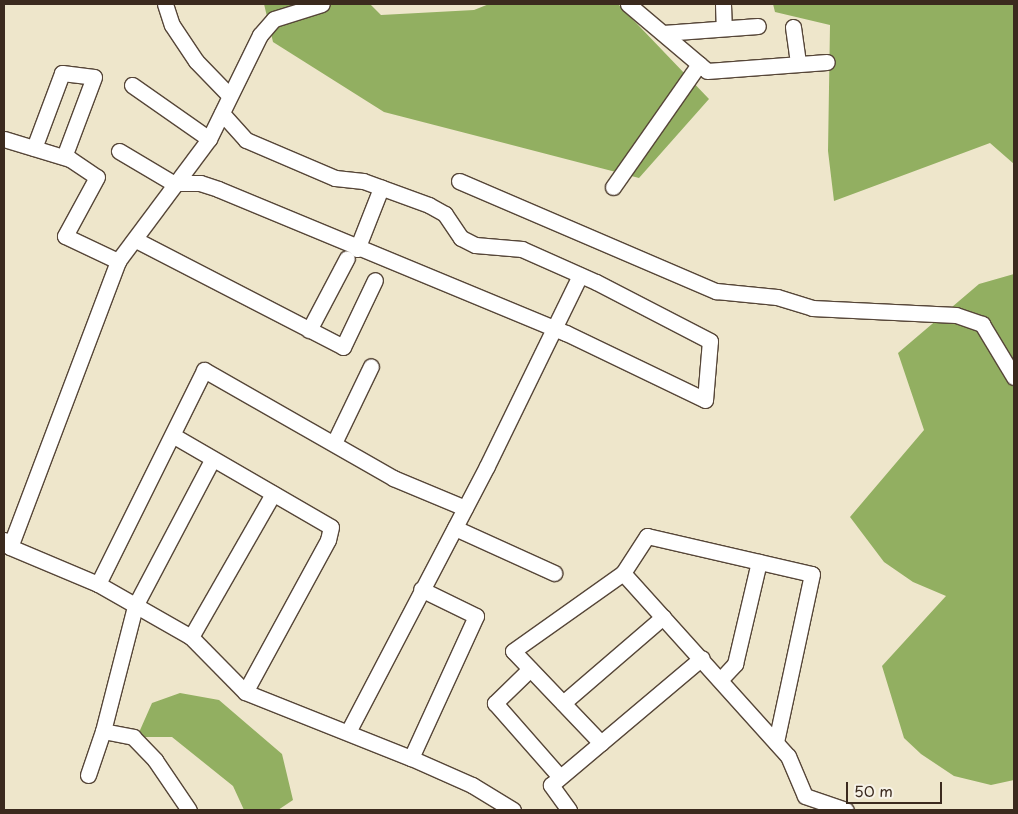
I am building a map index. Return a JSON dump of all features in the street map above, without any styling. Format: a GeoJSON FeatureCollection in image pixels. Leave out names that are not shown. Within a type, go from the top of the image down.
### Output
{"type":"FeatureCollection","features":[{"type":"Feature","properties":{"kind":"street"},"geometry":{"type":"LineString","coordinates":[[165,4],[172,25],[196,61],[229,95]]}},
{"type":"Feature","properties":{"kind":"street"},"geometry":{"type":"LineString","coordinates":[[322,4],[274,19],[260,35],[209,138],[173,183],[136,240],[118,261],[7,544],[98,584],[191,637],[245,692],[285,710],[348,732],[411,758],[472,785],[513,810]]}},
{"type":"Feature","properties":{"kind":"street"},"geometry":{"type":"LineString","coordinates":[[628,4],[707,71],[827,62]]}},
{"type":"Feature","properties":{"kind":"street"},"geometry":{"type":"LineString","coordinates":[[723,4],[724,28]]}},
{"type":"Feature","properties":{"kind":"street"},"geometry":{"type":"LineString","coordinates":[[663,33],[758,26]]}},
{"type":"Feature","properties":{"kind":"street"},"geometry":{"type":"LineString","coordinates":[[793,27],[798,64]]}},
{"type":"Feature","properties":{"kind":"street"},"geometry":{"type":"LineString","coordinates":[[614,187],[707,71]]}},
{"type":"Feature","properties":{"kind":"street"},"geometry":{"type":"LineString","coordinates":[[34,148],[62,73],[94,77],[64,157]]}},
{"type":"Feature","properties":{"kind":"street"},"geometry":{"type":"LineString","coordinates":[[132,85],[209,138]]}},
{"type":"Feature","properties":{"kind":"street"},"geometry":{"type":"LineString","coordinates":[[119,151],[173,183],[200,183],[352,253],[553,330],[705,400],[710,341],[580,274],[522,249],[475,244],[461,238],[445,214],[363,181],[335,178],[246,140],[222,113]]}},
{"type":"Feature","properties":{"kind":"street"},"geometry":{"type":"LineString","coordinates":[[4,139],[64,157],[97,177],[65,236],[118,261]]}},
{"type":"Feature","properties":{"kind":"street"},"geometry":{"type":"LineString","coordinates":[[458,181],[716,291],[776,297],[812,308],[956,316],[982,324],[1014,376]]}},
{"type":"Feature","properties":{"kind":"street"},"geometry":{"type":"LineString","coordinates":[[309,330],[352,253],[380,188]]}},
{"type":"Feature","properties":{"kind":"street"},"geometry":{"type":"LineString","coordinates":[[136,240],[343,347],[375,280]]}},
{"type":"Feature","properties":{"kind":"street"},"geometry":{"type":"LineString","coordinates":[[348,732],[421,589],[455,528],[580,274]]}},
{"type":"Feature","properties":{"kind":"street"},"geometry":{"type":"LineString","coordinates":[[334,443],[371,366]]}},
{"type":"Feature","properties":{"kind":"street"},"geometry":{"type":"LineString","coordinates":[[98,584],[174,436],[204,370],[393,478],[465,508]]}},
{"type":"Feature","properties":{"kind":"street"},"geometry":{"type":"LineString","coordinates":[[174,436],[212,460],[331,527],[328,540],[245,692]]}},
{"type":"Feature","properties":{"kind":"street"},"geometry":{"type":"LineString","coordinates":[[88,775],[103,731],[135,606],[212,460]]}},
{"type":"Feature","properties":{"kind":"street"},"geometry":{"type":"LineString","coordinates":[[191,637],[273,494]]}},
{"type":"Feature","properties":{"kind":"street"},"geometry":{"type":"LineString","coordinates":[[455,528],[554,573]]}},
{"type":"Feature","properties":{"kind":"street"},"geometry":{"type":"LineString","coordinates":[[601,743],[513,651],[623,573],[646,536],[812,574],[776,742]]}},
{"type":"Feature","properties":{"kind":"street"},"geometry":{"type":"LineString","coordinates":[[721,679],[735,664],[759,562]]}},
{"type":"Feature","properties":{"kind":"street"},"geometry":{"type":"LineString","coordinates":[[623,573],[721,679],[788,756],[804,796],[846,810]]}},
{"type":"Feature","properties":{"kind":"street"},"geometry":{"type":"LineString","coordinates":[[411,758],[476,616],[421,589]]}},
{"type":"Feature","properties":{"kind":"street"},"geometry":{"type":"LineString","coordinates":[[563,703],[663,617]]}},
{"type":"Feature","properties":{"kind":"street"},"geometry":{"type":"LineString","coordinates":[[569,810],[551,785],[702,658]]}},
{"type":"Feature","properties":{"kind":"street"},"geometry":{"type":"LineString","coordinates":[[530,669],[494,703],[560,777]]}},
{"type":"Feature","properties":{"kind":"street"},"geometry":{"type":"LineString","coordinates":[[103,731],[133,737],[155,760],[189,810]]}},
{"type":"Feature","properties":{"kind":"green space"},"geometry":{"type":"Polygon","coordinates":[[[264,4],[370,4],[381,15],[474,10],[489,4],[618,4],[709,99],[639,178],[384,112],[273,42],[264,4]]]}},
{"type":"Feature","properties":{"kind":"green space"},"geometry":{"type":"Polygon","coordinates":[[[773,4],[1014,4],[1014,164],[990,143],[834,201],[828,151],[830,25],[775,12],[773,4]]]}},
{"type":"Feature","properties":{"kind":"green space"},"geometry":{"type":"Polygon","coordinates":[[[1014,274],[1014,780],[991,785],[954,776],[921,754],[904,738],[882,666],[946,596],[913,582],[884,562],[850,517],[924,430],[898,353],[979,284],[1014,274]]]}},
{"type":"Feature","properties":{"kind":"green space"},"geometry":{"type":"Polygon","coordinates":[[[180,693],[219,700],[282,754],[293,800],[278,810],[244,810],[233,786],[172,737],[137,737],[152,703],[180,693]]]}}]}
